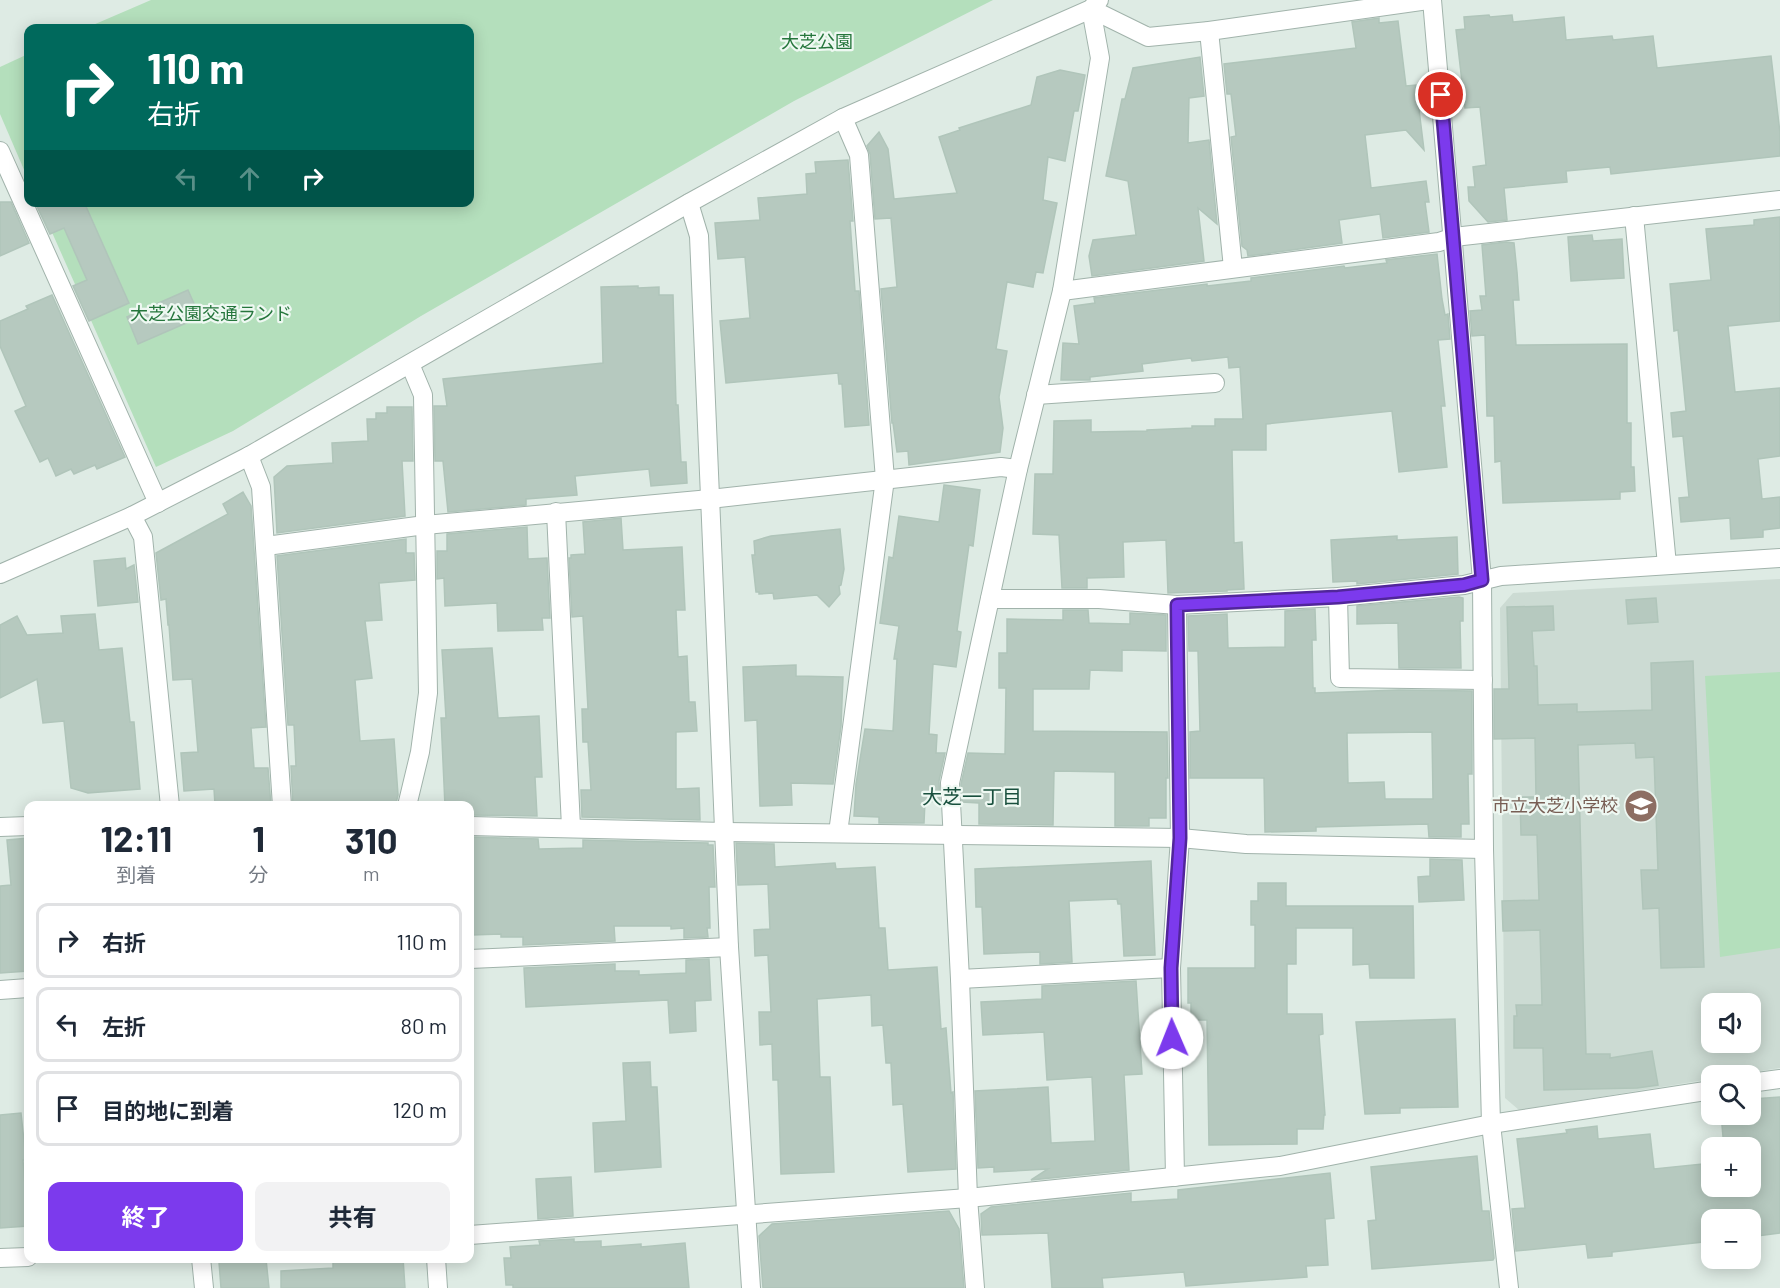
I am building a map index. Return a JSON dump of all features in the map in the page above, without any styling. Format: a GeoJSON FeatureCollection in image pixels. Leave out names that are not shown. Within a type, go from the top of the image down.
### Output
{"type":"FeatureCollection","features":[{"type":"Feature","properties":{"kind":"street"},"geometry":{"type":"LineString","coordinates":[[1095,4],[1148,37],[1209,31],[1430,0],[1454,237],[1482,580],[1484,849],[1491,1124],[1509,1288]]}},
{"type":"Feature","properties":{"kind":"street"},"geometry":{"type":"LineString","coordinates":[[0,574],[132,516],[249,456],[689,203],[843,118],[1095,4]]}},
{"type":"Feature","properties":{"kind":"street"},"geometry":{"type":"LineString","coordinates":[[975,1288],[968,1198],[950,783],[1018,469],[1062,291],[1100,58],[1095,4]]}},
{"type":"Feature","properties":{"kind":"street"},"geometry":{"type":"LineString","coordinates":[[1209,31],[1233,268]]}},
{"type":"Feature","properties":{"kind":"street"},"geometry":{"type":"LineString","coordinates":[[838,834],[885,479],[859,155],[843,118]]}},
{"type":"Feature","properties":{"kind":"street"},"geometry":{"type":"LineString","coordinates":[[0,151],[24,204]]}},
{"type":"Feature","properties":{"kind":"street"},"geometry":{"type":"LineString","coordinates":[[1062,291],[1439,242],[1454,237],[1780,200]]}},
{"type":"Feature","properties":{"kind":"street"},"geometry":{"type":"LineString","coordinates":[[689,203],[699,236],[729,947],[751,1288]]}},
{"type":"Feature","properties":{"kind":"street"},"geometry":{"type":"LineString","coordinates":[[25,207],[158,503]]}},
{"type":"Feature","properties":{"kind":"street"},"geometry":{"type":"LineString","coordinates":[[1634,216],[1666,565]]}},
{"type":"Feature","properties":{"kind":"street"},"geometry":{"type":"LineString","coordinates":[[408,801],[420,752],[428,693],[423,395],[410,364]]}},
{"type":"Feature","properties":{"kind":"street"},"geometry":{"type":"LineString","coordinates":[[1036,396],[1215,383]]}},
{"type":"Feature","properties":{"kind":"street"},"geometry":{"type":"LineString","coordinates":[[249,456],[261,487],[282,801]]}},
{"type":"Feature","properties":{"kind":"street"},"geometry":{"type":"LineString","coordinates":[[266,546],[425,525],[710,499],[1001,467],[1018,469]]}},
{"type":"Feature","properties":{"kind":"street"},"geometry":{"type":"LineString","coordinates":[[556,512],[571,827]]}},
{"type":"Feature","properties":{"kind":"street"},"geometry":{"type":"LineString","coordinates":[[132,516],[143,537],[169,801]]}},
{"type":"Feature","properties":{"kind":"street"},"geometry":{"type":"LineString","coordinates":[[990,599],[1099,599],[1177,605],[1338,597],[1464,585],[1502,576],[1780,558]]}},
{"type":"Feature","properties":{"kind":"street"},"geometry":{"type":"LineString","coordinates":[[1338,597],[1340,678],[1483,680]]}},
{"type":"Feature","properties":{"kind":"street"},"geometry":{"type":"LineString","coordinates":[[1175,1177],[1171,968],[1180,838],[1177,605]]}},
{"type":"Feature","properties":{"kind":"street"},"geometry":{"type":"LineString","coordinates":[[0,826],[24,826]]}},
{"type":"Feature","properties":{"kind":"street"},"geometry":{"type":"LineString","coordinates":[[474,826],[952,836],[1180,838],[1246,844],[1484,849]]}},
{"type":"Feature","properties":{"kind":"street"},"geometry":{"type":"LineString","coordinates":[[474,959],[729,947]]}},
{"type":"Feature","properties":{"kind":"street"},"geometry":{"type":"LineString","coordinates":[[960,978],[1171,968]]}},
{"type":"Feature","properties":{"kind":"street"},"geometry":{"type":"LineString","coordinates":[[0,990],[24,988]]}},
{"type":"Feature","properties":{"kind":"street"},"geometry":{"type":"LineString","coordinates":[[1761,1082],[1780,1079]]}},
{"type":"Feature","properties":{"kind":"street"},"geometry":{"type":"LineString","coordinates":[[474,1235],[968,1198],[1280,1166],[1491,1124],[1701,1092]]}},
{"type":"Feature","properties":{"kind":"street"},"geometry":{"type":"LineString","coordinates":[[0,1258],[24,1257]]}},
{"type":"Feature","properties":{"kind":"street"},"geometry":{"type":"LineString","coordinates":[[202,1263],[204,1288]]}},
{"type":"Feature","properties":{"kind":"street"},"geometry":{"type":"LineString","coordinates":[[436,1263],[438,1288]]}},
{"type":"Feature","properties":{"kind":"shaded area","name":"市立大芝小学校"},"geometry":{"type":"Polygon","coordinates":[[[1780,579],[1780,1068],[1761,1071],[1761,1065],[1701,1065],[1701,1081],[1519,1110],[1505,1098],[1500,608],[1513,593],[1780,579]]]}},
{"type":"Feature","properties":{"kind":"green space","name":"大芝公園交通ランド"},"geometry":{"type":"Polygon","coordinates":[[[151,0],[993,0],[794,101],[421,316],[233,431],[156,467],[41,207],[474,207],[474,24],[95,24],[151,0]]]}},
{"type":"Feature","properties":{"kind":"green space"},"geometry":{"type":"Polygon","coordinates":[[[24,56],[24,170],[0,114],[0,67],[24,56]]]}},
{"type":"Feature","properties":{"kind":"green space"},"geometry":{"type":"Polygon","coordinates":[[[1780,672],[1780,948],[1720,957],[1705,676],[1780,672]]]}},
{"type":"Feature","properties":{"kind":"building"},"geometry":{"type":"Polygon","coordinates":[[[1489,15],[1490,17],[1512,15],[1513,22],[1564,17],[1566,40],[1612,36],[1613,40],[1653,36],[1657,68],[1771,56],[1780,133],[1780,156],[1611,174],[1610,167],[1566,171],[1567,182],[1504,188],[1507,220],[1488,222],[1469,201],[1468,187],[1475,187],[1473,167],[1486,165],[1480,107],[1465,108],[1456,30],[1465,29],[1464,17],[1489,15]]]}},
{"type":"Feature","properties":{"kind":"building"},"geometry":{"type":"Polygon","coordinates":[[[1379,18],[1379,23],[1398,21],[1406,86],[1416,85],[1424,150],[1406,130],[1365,135],[1371,188],[1426,181],[1429,202],[1425,202],[1429,232],[1383,238],[1380,214],[1339,220],[1342,243],[1248,256],[1247,250],[1242,246],[1231,137],[1236,136],[1231,94],[1227,94],[1224,64],[1356,48],[1352,22],[1379,18]]]}},
{"type":"Feature","properties":{"kind":"building"},"geometry":{"type":"Polygon","coordinates":[[[1200,57],[1204,96],[1189,98],[1188,143],[1209,140],[1217,224],[1198,208],[1204,261],[1092,276],[1089,256],[1093,240],[1136,235],[1128,181],[1106,176],[1122,99],[1125,99],[1133,68],[1200,57]]]}},
{"type":"Feature","properties":{"kind":"building"},"geometry":{"type":"Polygon","coordinates":[[[1060,70],[1085,75],[1078,111],[1074,111],[1065,161],[1048,157],[1043,200],[1057,203],[1043,273],[1036,272],[1033,287],[1007,282],[996,349],[1007,351],[999,397],[1003,428],[1000,452],[909,465],[908,451],[897,452],[892,423],[881,289],[897,287],[891,218],[875,219],[870,154],[867,146],[879,132],[888,149],[894,199],[957,193],[939,137],[960,130],[959,128],[1031,105],[1037,77],[1060,70]]]}},
{"type":"Feature","properties":{"kind":"building"},"geometry":{"type":"Polygon","coordinates":[[[848,160],[855,291],[859,291],[869,425],[845,427],[842,384],[839,384],[838,373],[726,383],[720,321],[750,318],[745,257],[718,259],[715,223],[760,220],[758,198],[807,194],[806,174],[816,173],[815,162],[848,160]]]}},
{"type":"Feature","properties":{"kind":"building"},"geometry":{"type":"Polygon","coordinates":[[[0,202],[11,202],[29,243],[0,256],[0,202]]]}},
{"type":"Feature","properties":{"kind":"building"},"geometry":{"type":"Polygon","coordinates":[[[37,207],[86,207],[129,303],[89,321],[73,286],[87,280],[64,228],[50,234],[37,207]]]}},
{"type":"Feature","properties":{"kind":"building"},"geometry":{"type":"Polygon","coordinates":[[[1780,217],[1780,321],[1728,326],[1735,392],[1780,388],[1780,456],[1758,459],[1762,499],[1780,497],[1780,528],[1763,530],[1763,537],[1731,539],[1730,518],[1681,522],[1679,498],[1689,497],[1683,436],[1673,437],[1671,413],[1686,411],[1678,330],[1674,331],[1670,284],[1711,280],[1706,229],[1754,225],[1754,220],[1780,217]]]}},
{"type":"Feature","properties":{"kind":"building"},"geometry":{"type":"Polygon","coordinates":[[[1592,235],[1593,241],[1622,239],[1624,278],[1571,281],[1568,237],[1592,235]]]}},
{"type":"Feature","properties":{"kind":"building"},"geometry":{"type":"Polygon","coordinates":[[[1514,243],[1517,272],[1519,300],[1513,300],[1516,345],[1627,344],[1627,423],[1631,423],[1631,467],[1634,467],[1635,491],[1620,492],[1620,499],[1503,503],[1501,461],[1495,462],[1494,416],[1487,416],[1485,335],[1472,336],[1470,311],[1482,310],[1480,296],[1486,296],[1482,245],[1514,243]]]}},
{"type":"Feature","properties":{"kind":"building"},"geometry":{"type":"Polygon","coordinates":[[[1437,254],[1442,299],[1445,315],[1448,314],[1450,339],[1438,340],[1445,406],[1441,406],[1447,467],[1399,472],[1392,411],[1266,424],[1266,450],[1232,450],[1234,543],[1242,542],[1244,589],[1168,593],[1166,540],[1123,542],[1124,577],[1087,578],[1087,588],[1062,588],[1059,535],[1033,534],[1035,474],[1053,474],[1054,421],[1091,420],[1091,432],[1192,428],[1192,426],[1215,426],[1215,419],[1243,419],[1240,367],[1229,368],[1228,357],[1192,361],[1191,358],[1142,364],[1143,371],[1090,377],[1090,380],[1061,380],[1063,343],[1079,344],[1074,306],[1095,303],[1094,298],[1251,281],[1251,278],[1387,263],[1386,260],[1437,254]]]}},
{"type":"Feature","properties":{"kind":"building"},"geometry":{"type":"Polygon","coordinates":[[[638,286],[638,288],[659,287],[659,295],[673,295],[676,405],[678,405],[681,462],[686,462],[687,483],[651,486],[649,469],[575,476],[577,495],[526,499],[526,505],[448,512],[443,461],[435,461],[434,406],[447,406],[443,379],[603,363],[601,287],[638,286]]]}},
{"type":"Feature","properties":{"kind":"building"},"geometry":{"type":"Polygon","coordinates":[[[188,290],[200,317],[138,344],[127,317],[188,290]]]}},
{"type":"Feature","properties":{"kind":"building"},"geometry":{"type":"Polygon","coordinates":[[[52,295],[125,457],[97,469],[95,465],[74,474],[71,469],[56,476],[48,458],[40,462],[15,411],[26,406],[0,346],[0,321],[52,295]]]}},
{"type":"Feature","properties":{"kind":"building"},"geometry":{"type":"Polygon","coordinates":[[[387,407],[412,407],[413,461],[402,461],[405,516],[277,533],[274,477],[287,466],[333,463],[332,443],[368,441],[367,419],[376,419],[376,413],[387,413],[387,407]]]}},
{"type":"Feature","properties":{"kind":"building"},"geometry":{"type":"Polygon","coordinates":[[[944,485],[980,490],[973,546],[969,545],[957,631],[961,632],[956,667],[933,664],[929,734],[937,735],[936,753],[945,753],[939,781],[940,802],[925,801],[924,823],[879,823],[879,817],[854,816],[856,784],[865,729],[893,731],[897,659],[894,659],[899,626],[880,623],[889,557],[893,558],[899,516],[939,522],[944,485]]]}},
{"type":"Feature","properties":{"kind":"building"},"geometry":{"type":"Polygon","coordinates":[[[243,492],[251,506],[266,727],[251,728],[254,768],[268,768],[271,801],[215,801],[214,789],[184,791],[181,753],[198,752],[192,679],[173,680],[166,599],[161,600],[156,553],[228,514],[223,504],[243,492]]]}},
{"type":"Feature","properties":{"kind":"building"},"geometry":{"type":"Polygon","coordinates":[[[621,518],[623,550],[682,547],[685,610],[676,610],[678,657],[687,656],[689,702],[695,702],[697,731],[676,732],[676,789],[699,788],[700,820],[582,817],[581,790],[591,790],[588,742],[583,742],[582,709],[588,709],[583,616],[572,617],[569,558],[571,555],[585,554],[583,522],[621,518]]]}},
{"type":"Feature","properties":{"kind":"building"},"geometry":{"type":"Polygon","coordinates":[[[527,527],[528,559],[547,558],[550,618],[542,618],[543,630],[498,631],[497,603],[445,606],[444,578],[437,579],[437,551],[447,551],[447,534],[527,527]]]}},
{"type":"Feature","properties":{"kind":"building"},"geometry":{"type":"Polygon","coordinates":[[[840,529],[844,569],[839,586],[840,594],[829,607],[817,595],[774,599],[773,593],[759,594],[756,592],[752,555],[755,555],[754,541],[771,536],[840,529]]]}},
{"type":"Feature","properties":{"kind":"building"},"geometry":{"type":"Polygon","coordinates":[[[1397,536],[1397,540],[1457,537],[1458,574],[1357,584],[1357,581],[1333,582],[1331,540],[1397,536]]]}},
{"type":"Feature","properties":{"kind":"building"},"geometry":{"type":"Polygon","coordinates":[[[406,539],[406,553],[414,553],[415,580],[379,583],[382,620],[365,621],[372,678],[355,680],[360,741],[394,739],[396,801],[293,801],[291,766],[296,766],[294,725],[288,725],[277,556],[406,539]]]}},
{"type":"Feature","properties":{"kind":"building"},"geometry":{"type":"Polygon","coordinates":[[[125,558],[126,569],[134,565],[138,602],[98,606],[94,561],[125,558]]]}},
{"type":"Feature","properties":{"kind":"building"},"geometry":{"type":"Polygon","coordinates":[[[1463,598],[1463,621],[1460,621],[1461,668],[1399,668],[1398,623],[1357,624],[1357,606],[1463,598]]]}},
{"type":"Feature","properties":{"kind":"building"},"geometry":{"type":"Polygon","coordinates":[[[1656,598],[1658,622],[1628,624],[1626,600],[1656,598]]]}},
{"type":"Feature","properties":{"kind":"building"},"geometry":{"type":"Polygon","coordinates":[[[1553,606],[1554,630],[1532,631],[1534,666],[1537,666],[1538,705],[1577,704],[1577,712],[1652,710],[1651,663],[1693,661],[1704,967],[1661,968],[1659,908],[1643,909],[1641,870],[1658,870],[1654,757],[1636,758],[1635,743],[1578,745],[1586,1054],[1610,1054],[1610,1058],[1652,1051],[1658,1085],[1637,1088],[1544,1090],[1543,1048],[1514,1048],[1516,1005],[1542,1005],[1540,930],[1503,931],[1502,901],[1539,900],[1537,835],[1521,835],[1520,797],[1536,797],[1535,738],[1494,739],[1494,689],[1509,689],[1507,607],[1553,606]]]}},
{"type":"Feature","properties":{"kind":"building"},"geometry":{"type":"Polygon","coordinates":[[[1315,609],[1316,640],[1312,640],[1315,693],[1399,690],[1472,691],[1472,774],[1468,774],[1469,824],[1461,824],[1461,837],[1429,837],[1428,824],[1316,827],[1316,831],[1265,832],[1264,778],[1190,778],[1190,732],[1200,731],[1198,651],[1189,651],[1188,616],[1227,614],[1228,648],[1285,647],[1285,611],[1315,609]],[[1432,732],[1347,733],[1348,783],[1384,782],[1385,799],[1433,799],[1432,732]]]}},
{"type":"Feature","properties":{"kind":"building"},"geometry":{"type":"Polygon","coordinates":[[[1063,610],[1088,610],[1089,623],[1130,624],[1130,613],[1166,615],[1166,651],[1122,650],[1122,671],[1090,670],[1089,689],[1033,689],[1033,731],[1167,732],[1166,818],[1149,818],[1149,826],[1115,826],[1115,772],[1054,771],[1053,825],[979,824],[979,803],[962,802],[961,784],[968,753],[1005,754],[1006,688],[999,688],[999,653],[1007,653],[1007,619],[1063,620],[1063,610]]]}},
{"type":"Feature","properties":{"kind":"building"},"geometry":{"type":"Polygon","coordinates":[[[95,614],[99,650],[122,648],[130,722],[134,722],[140,789],[88,793],[71,788],[64,721],[43,723],[37,679],[0,698],[0,625],[17,616],[27,635],[63,633],[61,616],[95,614]]]}},
{"type":"Feature","properties":{"kind":"building"},"geometry":{"type":"Polygon","coordinates":[[[492,648],[498,718],[539,716],[542,777],[535,777],[537,816],[474,815],[474,801],[445,801],[441,718],[446,718],[442,650],[492,648]]]}},
{"type":"Feature","properties":{"kind":"building"},"geometry":{"type":"Polygon","coordinates":[[[796,665],[796,676],[843,677],[841,726],[833,784],[791,783],[792,805],[760,806],[757,720],[745,721],[743,667],[796,665]]]}},
{"type":"Feature","properties":{"kind":"building"},"geometry":{"type":"Polygon","coordinates":[[[474,837],[538,839],[539,849],[583,848],[583,840],[708,843],[708,845],[713,845],[715,887],[709,887],[710,928],[707,928],[708,937],[684,938],[684,928],[671,929],[671,926],[614,926],[615,941],[523,945],[523,937],[501,937],[501,934],[474,935],[474,837]]]}},
{"type":"Feature","properties":{"kind":"building"},"geometry":{"type":"Polygon","coordinates":[[[24,838],[24,971],[0,973],[0,886],[11,885],[7,840],[24,838]]]}},
{"type":"Feature","properties":{"kind":"building"},"geometry":{"type":"Polygon","coordinates":[[[736,843],[774,844],[775,867],[835,863],[836,869],[875,867],[879,928],[885,928],[888,970],[937,967],[941,1029],[946,1028],[951,1093],[953,1092],[956,1169],[908,1172],[903,1104],[893,1105],[891,1063],[886,1063],[883,1025],[872,1026],[871,995],[817,999],[820,1077],[830,1077],[834,1172],[781,1174],[778,1080],[773,1080],[772,1044],[760,1045],[759,1012],[771,1012],[768,955],[755,956],[754,930],[770,929],[768,884],[738,885],[736,843]]]}},
{"type":"Feature","properties":{"kind":"building"},"geometry":{"type":"Polygon","coordinates":[[[1430,859],[1462,860],[1464,900],[1419,902],[1418,877],[1430,876],[1430,859]]]}},
{"type":"Feature","properties":{"kind":"building"},"geometry":{"type":"Polygon","coordinates":[[[1151,861],[1155,955],[1124,956],[1121,904],[1118,904],[1117,899],[1069,901],[1072,962],[1040,964],[1040,952],[984,954],[982,907],[976,907],[975,869],[1151,861]]]}},
{"type":"Feature","properties":{"kind":"building"},"geometry":{"type":"Polygon","coordinates":[[[1258,883],[1286,883],[1286,906],[1413,906],[1414,978],[1370,978],[1369,964],[1353,965],[1353,928],[1296,928],[1296,964],[1287,964],[1287,1014],[1322,1014],[1323,1034],[1319,1035],[1325,1115],[1323,1129],[1297,1129],[1297,1144],[1209,1145],[1207,1020],[1191,1020],[1191,1003],[1188,1003],[1188,968],[1255,968],[1255,925],[1251,925],[1251,901],[1258,901],[1258,883]]]}},
{"type":"Feature","properties":{"kind":"building"},"geometry":{"type":"Polygon","coordinates":[[[709,959],[711,1000],[695,1001],[696,1031],[670,1033],[668,1000],[526,1007],[524,968],[615,964],[615,971],[639,971],[639,975],[686,973],[686,960],[709,959]]]}},
{"type":"Feature","properties":{"kind":"building"},"geometry":{"type":"Polygon","coordinates":[[[1136,981],[1142,1074],[1124,1075],[1129,1170],[1031,1180],[1048,1169],[994,1172],[994,1167],[978,1168],[975,1091],[1048,1087],[1051,1143],[1095,1141],[1092,1077],[1047,1080],[1044,1032],[983,1035],[981,1002],[1042,999],[1042,986],[1136,981]]]}},
{"type":"Feature","properties":{"kind":"building"},"geometry":{"type":"Polygon","coordinates":[[[1455,1019],[1458,1107],[1400,1108],[1400,1113],[1365,1114],[1356,1022],[1455,1019]]]}},
{"type":"Feature","properties":{"kind":"building"},"geometry":{"type":"Polygon","coordinates":[[[650,1062],[651,1087],[657,1087],[661,1167],[595,1172],[593,1123],[626,1121],[623,1063],[650,1062]]]}},
{"type":"Feature","properties":{"kind":"building"},"geometry":{"type":"Polygon","coordinates":[[[1780,1097],[1780,1233],[1761,1236],[1761,1209],[1701,1209],[1701,1242],[1612,1252],[1612,1256],[1588,1258],[1586,1244],[1516,1251],[1512,1209],[1525,1208],[1517,1139],[1567,1133],[1566,1130],[1597,1126],[1598,1139],[1650,1134],[1654,1169],[1701,1164],[1701,1197],[1761,1197],[1761,1137],[1723,1137],[1722,1125],[1761,1125],[1761,1098],[1780,1097]]]}},
{"type":"Feature","properties":{"kind":"building"},"geometry":{"type":"Polygon","coordinates":[[[21,1113],[24,1141],[24,1226],[0,1228],[0,1115],[21,1113]]]}},
{"type":"Feature","properties":{"kind":"building"},"geometry":{"type":"Polygon","coordinates":[[[1477,1156],[1482,1211],[1489,1211],[1493,1260],[1372,1269],[1368,1221],[1376,1220],[1371,1167],[1477,1156]]]}},
{"type":"Feature","properties":{"kind":"building"},"geometry":{"type":"Polygon","coordinates":[[[1330,1173],[1334,1218],[1325,1219],[1328,1265],[1306,1266],[1307,1277],[1186,1286],[1184,1272],[1102,1278],[1103,1288],[1052,1288],[1048,1233],[982,1235],[981,1214],[991,1207],[1131,1193],[1131,1202],[1178,1199],[1178,1190],[1330,1173]]]}},
{"type":"Feature","properties":{"kind":"building"},"geometry":{"type":"Polygon","coordinates":[[[571,1177],[573,1216],[538,1219],[536,1179],[571,1177]]]}},
{"type":"Feature","properties":{"kind":"building"},"geometry":{"type":"Polygon","coordinates":[[[949,1211],[959,1229],[964,1288],[763,1288],[759,1236],[772,1224],[949,1211]]]}},
{"type":"Feature","properties":{"kind":"building"},"geometry":{"type":"Polygon","coordinates":[[[574,1239],[574,1242],[601,1241],[601,1247],[641,1244],[641,1247],[685,1243],[689,1288],[513,1288],[513,1285],[506,1285],[504,1258],[511,1258],[510,1247],[540,1245],[539,1241],[574,1239]]]}},
{"type":"Feature","properties":{"kind":"building"},"geometry":{"type":"Polygon","coordinates":[[[219,1263],[266,1263],[269,1288],[221,1288],[219,1263]]]}},
{"type":"Feature","properties":{"kind":"building"},"geometry":{"type":"Polygon","coordinates":[[[333,1263],[403,1263],[405,1288],[281,1288],[281,1271],[333,1268],[333,1263]]]}},
{"type":"Feature","properties":{"kind":"place","name":"市立大芝小学校"},"geometry":{"type":"Point","coordinates":[1641,806]}},
{"type":"Feature","properties":{"kind":"district","name":"大芝一丁目"},"geometry":{"type":"Point","coordinates":[972,797]}},
{"type":"Feature","properties":{"kind":"route"},"geometry":{"type":"LineString","coordinates":[[1172,1038],[1171,968],[1180,838],[1177,605],[1338,597],[1464,585],[1482,580],[1441,95]]}},
{"type":"Feature","properties":{"kind":"park label","name":"大芝公園"},"geometry":{"type":"Point","coordinates":[817,42]}}]}
